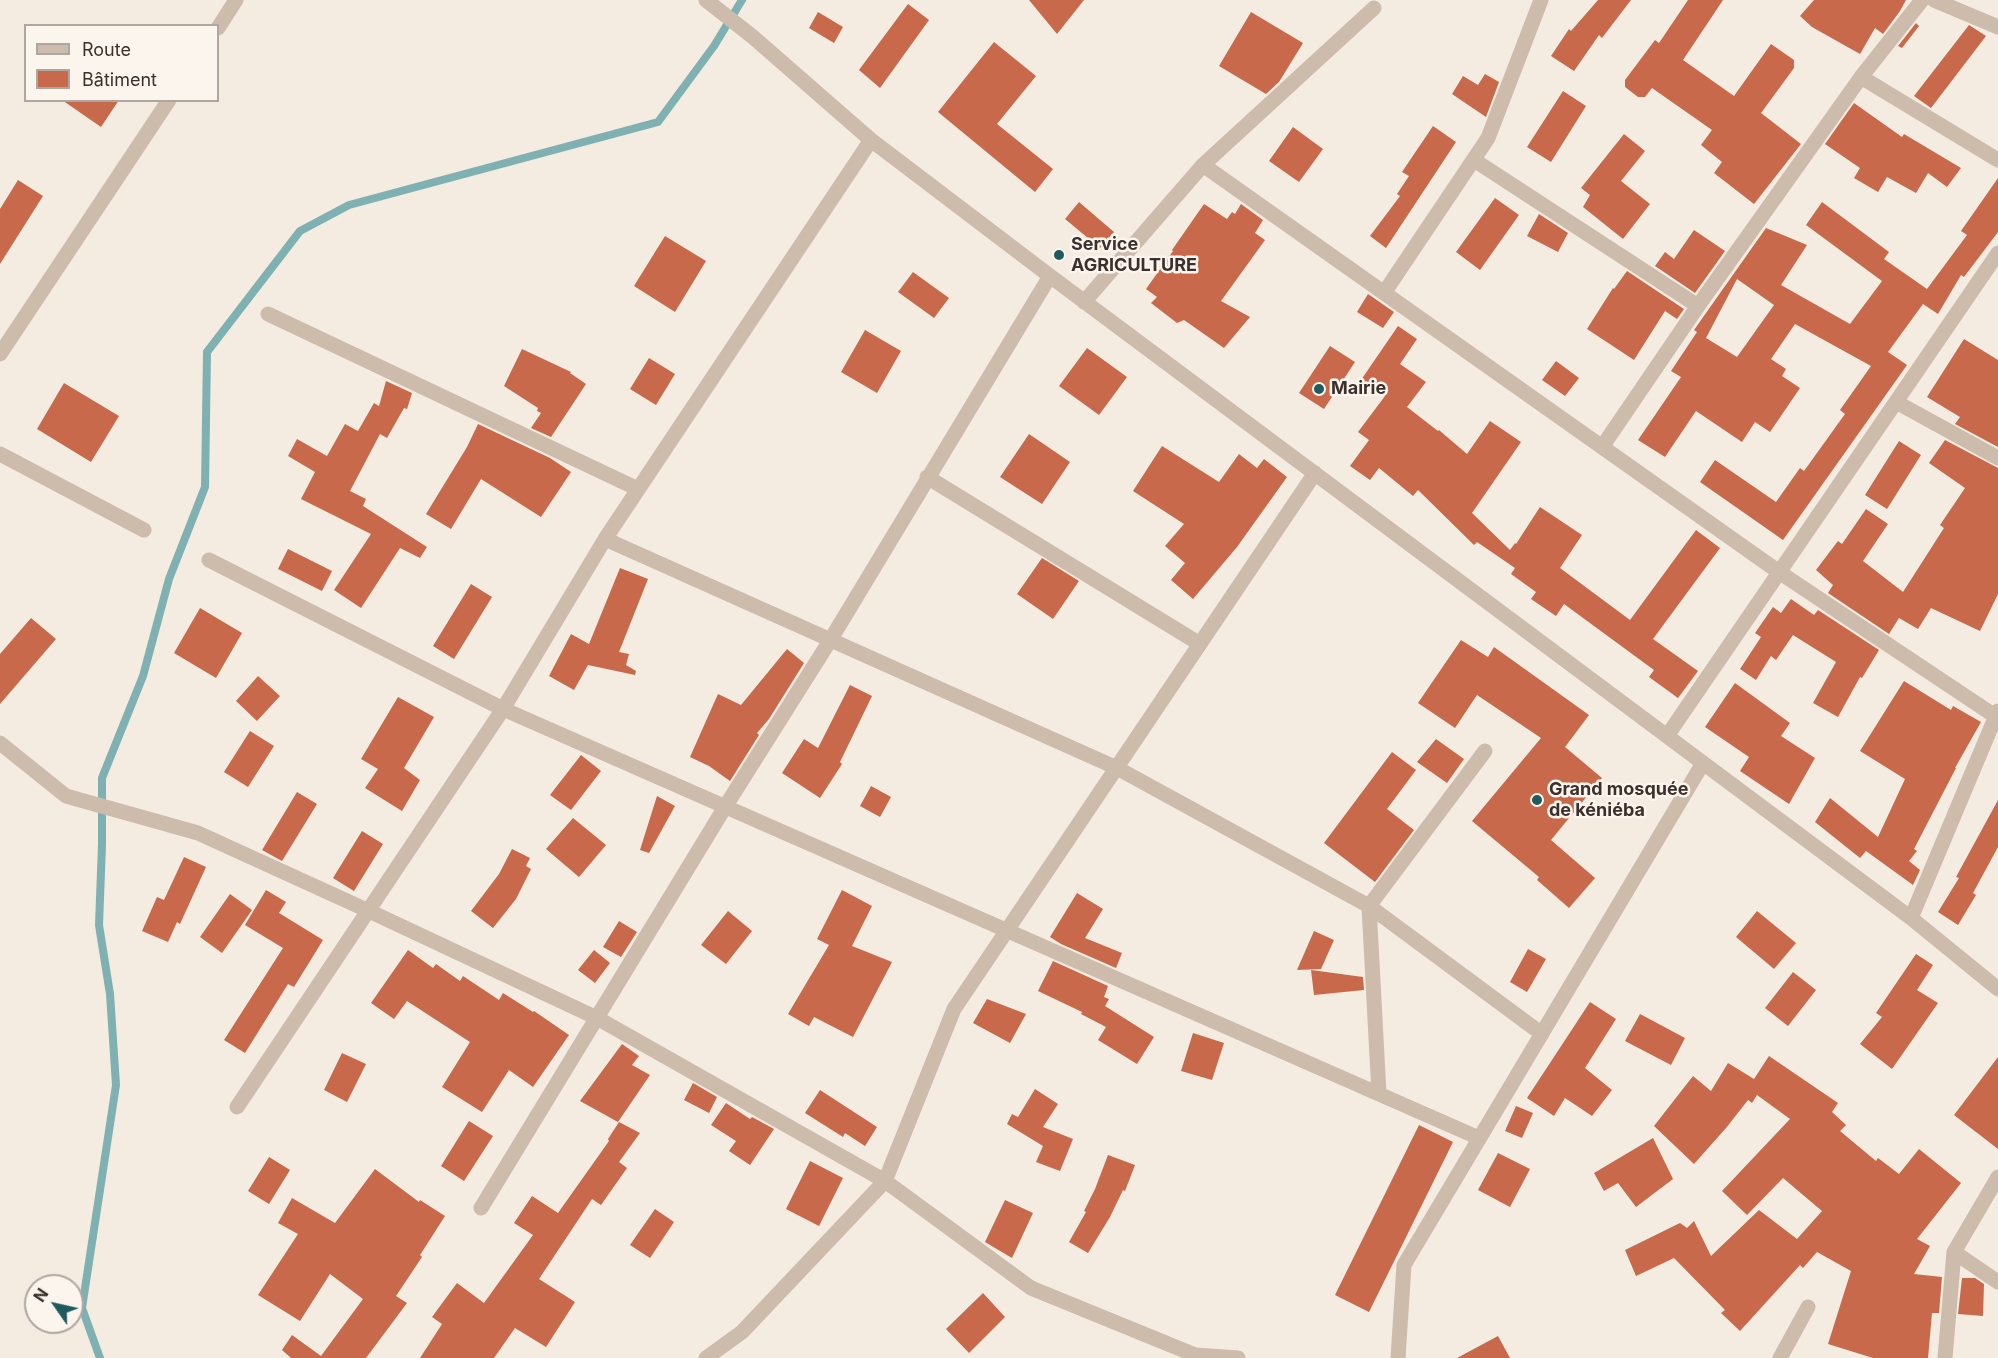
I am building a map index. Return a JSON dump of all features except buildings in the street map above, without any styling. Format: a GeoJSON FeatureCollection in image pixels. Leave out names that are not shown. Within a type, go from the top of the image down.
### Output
{"type":"FeatureCollection","features":[{"type":"Feature","properties":{"kind":"street"},"geometry":{"type":"LineString","coordinates":[[219,26],[236,0]]}},
{"type":"Feature","properties":{"kind":"street"},"geometry":{"type":"LineString","coordinates":[[706,0],[753,37],[871,140],[1084,302],[1911,918],[1998,989]]}},
{"type":"Feature","properties":{"kind":"street"},"geometry":{"type":"LineString","coordinates":[[1384,293],[1488,138],[1541,0]]}},
{"type":"Feature","properties":{"kind":"street"},"geometry":{"type":"LineString","coordinates":[[1602,447],[1698,306],[1861,77],[1922,0]]}},
{"type":"Feature","properties":{"kind":"street"},"geometry":{"type":"LineString","coordinates":[[1934,0],[1998,27]]}},
{"type":"Feature","properties":{"kind":"street"},"geometry":{"type":"LineString","coordinates":[[1084,302],[1203,165],[1374,8]]}},
{"type":"Feature","properties":{"kind":"street"},"geometry":{"type":"LineString","coordinates":[[1861,77],[1998,160]]}},
{"type":"Feature","properties":{"kind":"street"},"geometry":{"type":"LineString","coordinates":[[0,354],[168,102]]}},
{"type":"Feature","properties":{"kind":"street"},"geometry":{"type":"LineString","coordinates":[[237,1107],[503,709],[605,539],[871,140]]}},
{"type":"Feature","properties":{"kind":"street"},"geometry":{"type":"LineString","coordinates":[[1474,160],[1698,306]]}},
{"type":"Feature","properties":{"kind":"street"},"geometry":{"type":"LineString","coordinates":[[1203,165],[1779,572],[1997,715],[1911,918]]}},
{"type":"Feature","properties":{"kind":"street"},"geometry":{"type":"LineString","coordinates":[[1667,736],[1998,253]]}},
{"type":"Feature","properties":{"kind":"street"},"geometry":{"type":"LineString","coordinates":[[481,1208],[725,807],[831,639],[1050,276]]}},
{"type":"Feature","properties":{"kind":"street"},"geometry":{"type":"LineString","coordinates":[[267,314],[638,489]]}},
{"type":"Feature","properties":{"kind":"street"},"geometry":{"type":"LineString","coordinates":[[1896,402],[1998,458]]}},
{"type":"Feature","properties":{"kind":"street"},"geometry":{"type":"LineString","coordinates":[[0,454],[144,530]]}},
{"type":"Feature","properties":{"kind":"street"},"geometry":{"type":"LineString","coordinates":[[706,1358],[742,1332],[885,1181],[954,1010],[1315,473]]}},
{"type":"Feature","properties":{"kind":"street"},"geometry":{"type":"LineString","coordinates":[[927,477],[1200,644]]}},
{"type":"Feature","properties":{"kind":"street"},"geometry":{"type":"LineString","coordinates":[[605,539],[1117,768],[1369,906],[1542,1034]]}},
{"type":"Feature","properties":{"kind":"street"},"geometry":{"type":"LineString","coordinates":[[209,560],[503,709],[1479,1138]]}},
{"type":"Feature","properties":{"kind":"street"},"geometry":{"type":"LineString","coordinates":[[0,743],[66,796],[198,833],[597,1017],[885,1181],[1032,1288],[1195,1355],[1238,1358]]}},
{"type":"Feature","properties":{"kind":"street"},"geometry":{"type":"LineString","coordinates":[[1379,1094],[1369,906],[1485,751]]}},
{"type":"Feature","properties":{"kind":"street"},"geometry":{"type":"LineString","coordinates":[[1398,1358],[1404,1265],[1704,763]]}},
{"type":"Feature","properties":{"kind":"street"},"geometry":{"type":"LineString","coordinates":[[1946,1358],[1954,1252],[1998,1177]]}},
{"type":"Feature","properties":{"kind":"street"},"geometry":{"type":"LineString","coordinates":[[1954,1252],[1998,1282]]}},
{"type":"Feature","properties":{"kind":"street"},"geometry":{"type":"LineString","coordinates":[[1780,1358],[1808,1306]]}},
{"type":"Feature","properties":{"kind":"waterway"},"geometry":{"type":"LineString","coordinates":[[100,1358],[82,1308],[116,1085],[110,994],[99,925],[102,778],[143,676],[169,579],[205,487],[207,352],[300,231],[349,205],[658,122],[714,46],[742,0]]}},
{"type":"Feature","properties":{"kind":"place","name":"Service AGRICULTURE"},"geometry":{"type":"Point","coordinates":[1059,255]}},
{"type":"Feature","properties":{"kind":"place","name":"Mairie"},"geometry":{"type":"Point","coordinates":[1319,389]}},
{"type":"Feature","properties":{"kind":"place","name":"Grand mosquée de kéniéba"},"geometry":{"type":"Point","coordinates":[1537,800]}}]}
